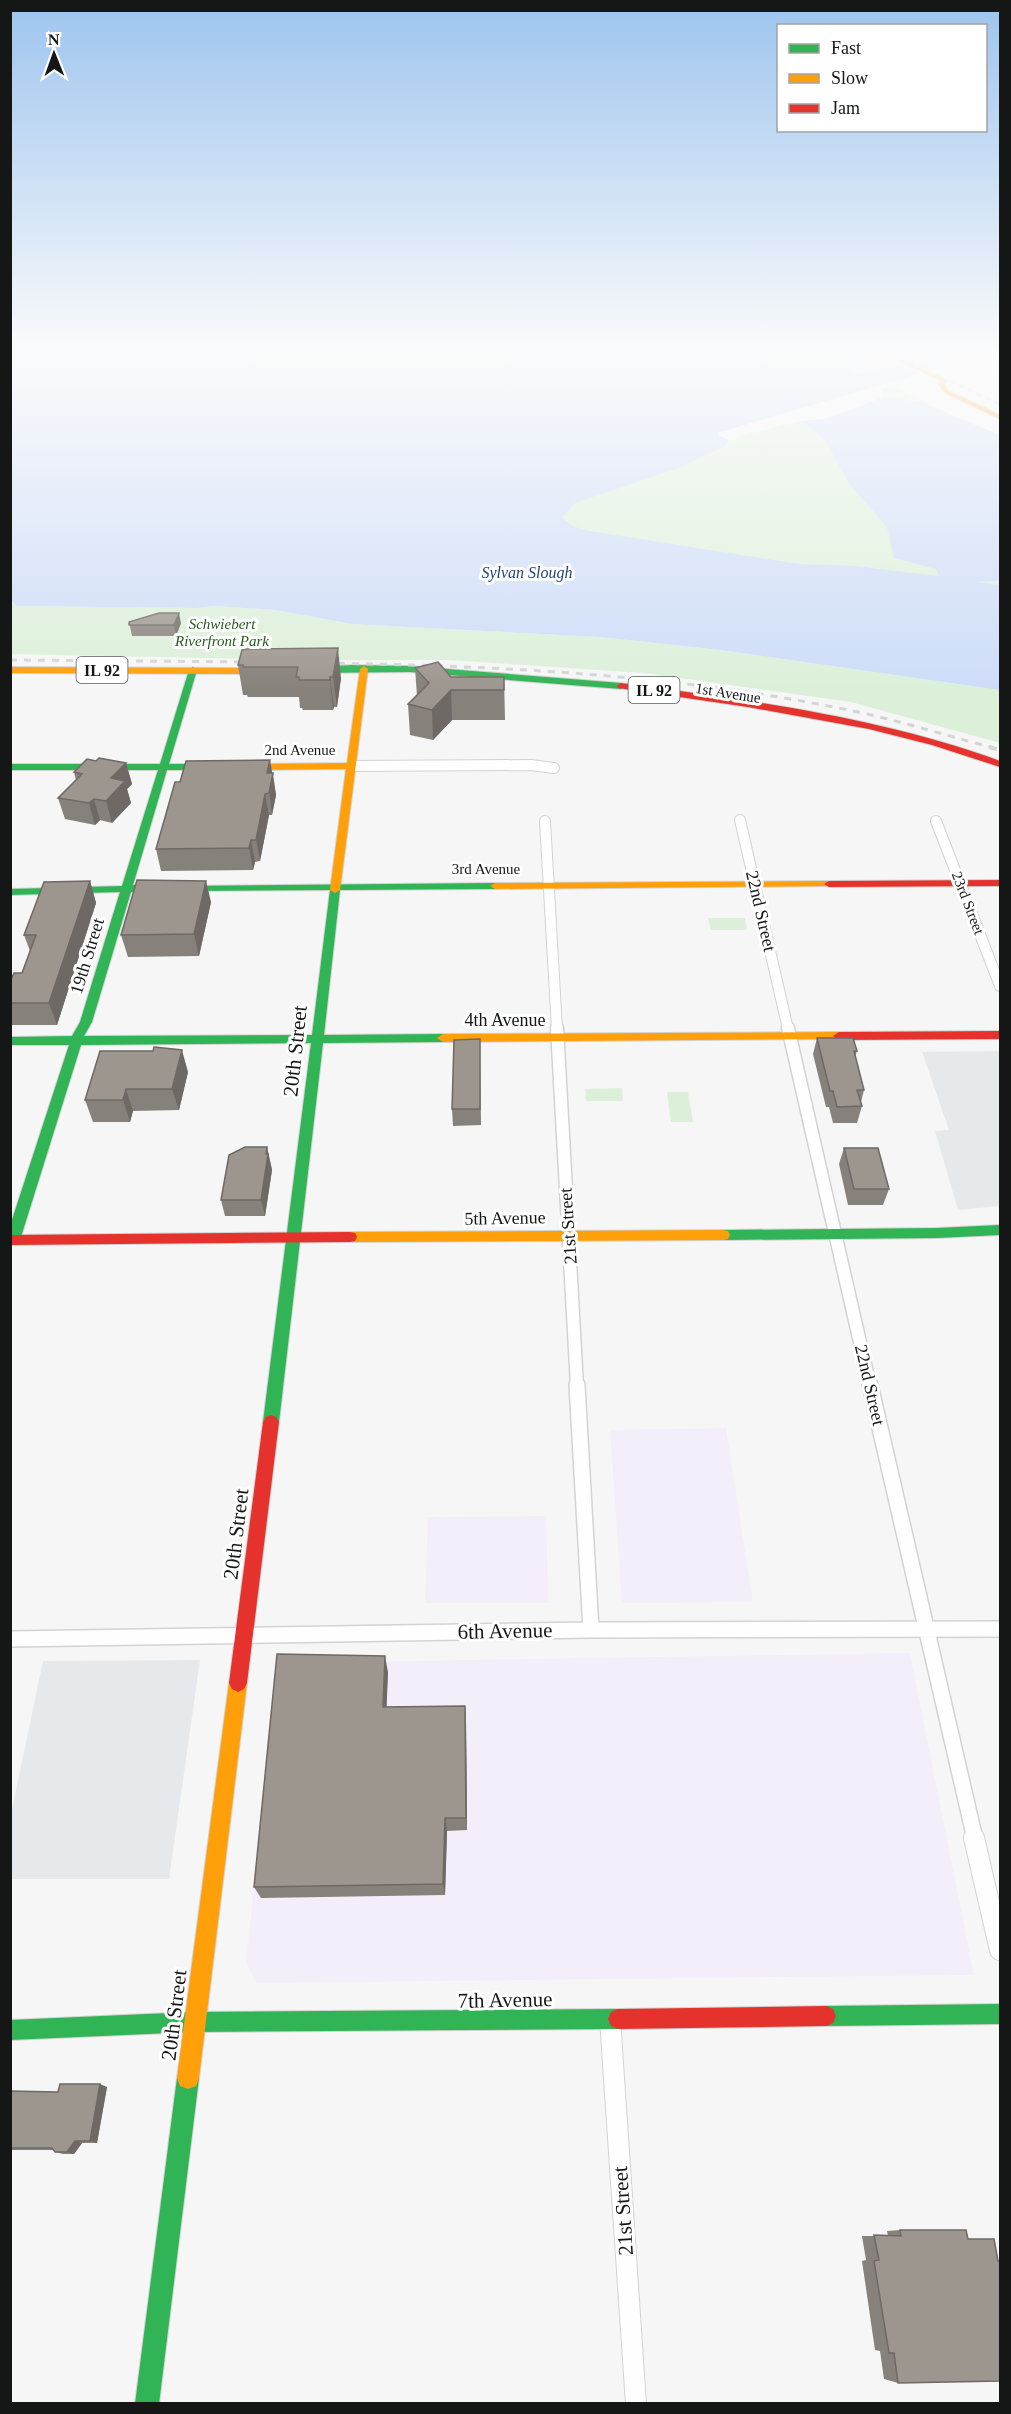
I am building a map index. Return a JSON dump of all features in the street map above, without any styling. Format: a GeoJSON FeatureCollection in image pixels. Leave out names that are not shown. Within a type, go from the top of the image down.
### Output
{"type":"FeatureCollection","features":[{"type":"Feature","properties":{"kind":"street","name":"19th Street"},"geometry":{"type":"LineString","coordinates":[[11,1244],[76,1040],[86,1022],[193,670]]}},
{"type":"Feature","properties":{"kind":"street","name":"IL 92"},"geometry":{"type":"LineString","coordinates":[[12,672],[281,671]]}},
{"type":"Feature","properties":{"kind":"street","name":"1st Avenue"},"geometry":{"type":"LineString","coordinates":[[364,672],[542,678],[698,696],[810,715],[922,739],[1000,764]]}},
{"type":"Feature","properties":{"kind":"street","name":"1st Avenue"},"geometry":{"type":"LineString","coordinates":[[364,672],[552,688],[720,708],[898,743],[963,760],[1000,775]]}},
{"type":"Feature","properties":{"kind":"street","name":"20th Street"},"geometry":{"type":"LineString","coordinates":[[147,2403],[193,2022],[244,1636],[335,886],[364,672]]}},
{"type":"Feature","properties":{"kind":"street","name":"2nd Avenue"},"geometry":{"type":"LineString","coordinates":[[10,767],[531,765],[554,768]]}},
{"type":"Feature","properties":{"kind":"street","name":"22nd Street"},"geometry":{"type":"LineString","coordinates":[[740,819],[788,1037],[1000,1950]]}},
{"type":"Feature","properties":{"kind":"street","name":"21st Street"},"geometry":{"type":"LineString","coordinates":[[545,821],[591,1630]]}},
{"type":"Feature","properties":{"kind":"street","name":"23rd Street"},"geometry":{"type":"LineString","coordinates":[[936,821],[1000,986]]}},
{"type":"Feature","properties":{"kind":"street","name":"3rd Avenue"},"geometry":{"type":"LineString","coordinates":[[10,892],[335,886],[1000,883]]}},
{"type":"Feature","properties":{"kind":"street","name":"4th Avenue"},"geometry":{"type":"LineString","coordinates":[[10,1041],[1000,1035]]}},
{"type":"Feature","properties":{"kind":"street","name":"5th Avenue"},"geometry":{"type":"LineString","coordinates":[[11,1244],[569,1235],[946,1233],[1000,1230]]}},
{"type":"Feature","properties":{"kind":"street","name":"6th Avenue"},"geometry":{"type":"LineString","coordinates":[[10,1639],[591,1630],[1000,1629]]}},
{"type":"Feature","properties":{"kind":"street","name":"7th Avenue"},"geometry":{"type":"LineString","coordinates":[[10,2030],[193,2022],[1000,2014]]}},
{"type":"Feature","properties":{"kind":"street","name":"21st Street"},"geometry":{"type":"LineString","coordinates":[[610,2019],[636,2403]]}},
{"type":"Feature","properties":{"kind":"shaded area"},"geometry":{"type":"Polygon","coordinates":[[[1000,1051],[1000,1206],[958,1210],[935,1131],[949,1130],[922,1052],[1000,1051]]]}},
{"type":"Feature","properties":{"kind":"shaded area"},"geometry":{"type":"Polygon","coordinates":[[[726,1428],[753,1602],[622,1603],[610,1430],[726,1428]]]}},
{"type":"Feature","properties":{"kind":"shaded area"},"geometry":{"type":"Polygon","coordinates":[[[546,1516],[548,1603],[425,1603],[428,1517],[546,1516]]]}},
{"type":"Feature","properties":{"kind":"shaded area"},"geometry":{"type":"Polygon","coordinates":[[[910,1653],[974,1975],[257,1983],[246,1962],[279,1663],[910,1653]]]}},
{"type":"Feature","properties":{"kind":"shaded area"},"geometry":{"type":"Polygon","coordinates":[[[200,1660],[169,1879],[11,1879],[11,1814],[43,1661],[200,1660]]]}},
{"type":"Feature","properties":{"kind":"green space"},"geometry":{"type":"Polygon","coordinates":[[[638,465],[876,465],[1000,556],[1000,588],[902,579],[582,537],[526,506],[638,465]]]}},
{"type":"Feature","properties":{"kind":"green space","name":"Schwiebert Riverfront Park"},"geometry":{"type":"Polygon","coordinates":[[[11,602],[16,606],[197,608],[214,606],[275,610],[352,624],[600,637],[720,650],[1000,690],[1000,743],[851,702],[644,673],[448,660],[304,660],[11,654],[11,602]]]}},
{"type":"Feature","properties":{"kind":"green space"},"geometry":{"type":"Polygon","coordinates":[[[708,918],[745,918],[747,930],[711,930],[708,918]]]}},
{"type":"Feature","properties":{"kind":"green space"},"geometry":{"type":"Polygon","coordinates":[[[622,1088],[623,1101],[586,1101],[585,1089],[622,1088]]]}},
{"type":"Feature","properties":{"kind":"green space"},"geometry":{"type":"Polygon","coordinates":[[[667,1092],[688,1092],[693,1122],[671,1122],[667,1092]]]}},
{"type":"Feature","properties":{"kind":"water","name":"Sylvan Slough"},"geometry":{"type":"Polygon","coordinates":[[[11,465],[686,465],[575,503],[562,518],[575,527],[590,531],[799,564],[854,566],[939,576],[936,569],[894,558],[887,527],[850,485],[838,465],[1000,465],[1000,581],[976,582],[1000,585],[1000,690],[720,650],[600,637],[352,624],[275,610],[214,606],[197,608],[16,606],[11,600],[11,465]]]}},
{"type":"Feature","properties":{"kind":"building"},"geometry":{"type":"Polygon","coordinates":[[[159,613],[179,613],[174,625],[129,625],[129,622],[159,613]]]}},
{"type":"Feature","properties":{"kind":"building"},"geometry":{"type":"Polygon","coordinates":[[[338,648],[333,677],[330,677],[330,680],[299,680],[299,677],[296,677],[298,667],[243,667],[243,665],[238,665],[242,650],[247,649],[338,648]]]}},
{"type":"Feature","properties":{"kind":"building"},"geometry":{"type":"Polygon","coordinates":[[[438,662],[451,677],[504,677],[504,690],[451,690],[432,710],[408,704],[429,683],[415,668],[438,662]]]}},
{"type":"Feature","properties":{"kind":"building"},"geometry":{"type":"Polygon","coordinates":[[[99,758],[126,763],[111,778],[125,781],[106,801],[94,799],[89,803],[58,798],[82,774],[74,772],[87,759],[96,761],[99,758]]]}},
{"type":"Feature","properties":{"kind":"building"},"geometry":{"type":"Polygon","coordinates":[[[270,760],[267,773],[273,773],[269,793],[265,794],[256,840],[251,840],[249,848],[156,849],[175,782],[180,782],[186,761],[270,760]]]}},
{"type":"Feature","properties":{"kind":"building"},"geometry":{"type":"Polygon","coordinates":[[[137,880],[206,881],[194,934],[121,935],[137,880]]]}},
{"type":"Feature","properties":{"kind":"building"},"geometry":{"type":"Polygon","coordinates":[[[90,881],[49,1003],[10,1003],[10,982],[14,973],[22,973],[36,935],[24,935],[44,882],[90,881]]]}},
{"type":"Feature","properties":{"kind":"building"},"geometry":{"type":"Polygon","coordinates":[[[817,1038],[853,1038],[864,1090],[857,1090],[862,1106],[837,1107],[833,1091],[830,1091],[817,1038]]]}},
{"type":"Feature","properties":{"kind":"building"},"geometry":{"type":"Polygon","coordinates":[[[480,1039],[480,1109],[452,1109],[454,1040],[480,1039]]]}},
{"type":"Feature","properties":{"kind":"building"},"geometry":{"type":"Polygon","coordinates":[[[154,1047],[182,1050],[172,1089],[126,1089],[123,1100],[85,1100],[100,1051],[153,1051],[154,1047]]]}},
{"type":"Feature","properties":{"kind":"building"},"geometry":{"type":"Polygon","coordinates":[[[245,1147],[267,1147],[261,1200],[221,1200],[229,1155],[245,1147]]]}},
{"type":"Feature","properties":{"kind":"building"},"geometry":{"type":"Polygon","coordinates":[[[844,1148],[878,1148],[889,1189],[854,1189],[844,1148]]]}},
{"type":"Feature","properties":{"kind":"building"},"geometry":{"type":"Polygon","coordinates":[[[277,1654],[385,1656],[383,1707],[465,1706],[466,1818],[445,1818],[443,1884],[254,1887],[277,1654]]]}},
{"type":"Feature","properties":{"kind":"building"},"geometry":{"type":"Polygon","coordinates":[[[60,2084],[100,2084],[90,2141],[75,2141],[67,2152],[55,2152],[52,2148],[10,2148],[10,2091],[58,2092],[60,2084]]]}},
{"type":"Feature","properties":{"kind":"building"},"geometry":{"type":"Polygon","coordinates":[[[900,2230],[966,2230],[968,2239],[994,2239],[998,2261],[1000,2261],[1000,2381],[898,2383],[894,2353],[889,2353],[874,2261],[879,2260],[874,2235],[901,2236],[900,2230]]]}},
{"type":"Feature","properties":{"kind":"railway"},"geometry":{"type":"LineString","coordinates":[[10,660],[255,662]]}},
{"type":"Feature","properties":{"kind":"railway"},"geometry":{"type":"LineString","coordinates":[[324,663],[528,670],[733,690],[867,714],[994,748]]}},
{"type":"Feature","properties":{"kind":"railway"},"geometry":{"type":"LineString","coordinates":[[989,747],[1000,750]]}},
{"type":"Feature","properties":{"kind":"traffic: fast"},"geometry":{"type":"LineString","coordinates":[[314,670],[410,669],[621,686]]}},
{"type":"Feature","properties":{"kind":"traffic: fast"},"geometry":{"type":"LineString","coordinates":[[13,1240],[76,1040],[86,1022],[193,670]]}},
{"type":"Feature","properties":{"kind":"traffic: fast"},"geometry":{"type":"LineString","coordinates":[[10,767],[207,767]]}},
{"type":"Feature","properties":{"kind":"traffic: fast"},"geometry":{"type":"LineString","coordinates":[[185,888],[495,886]]}},
{"type":"Feature","properties":{"kind":"traffic: fast"},"geometry":{"type":"LineString","coordinates":[[10,892],[156,888]]}},
{"type":"Feature","properties":{"kind":"traffic: fast"},"geometry":{"type":"LineString","coordinates":[[271,1422],[335,890]]}},
{"type":"Feature","properties":{"kind":"traffic: fast"},"geometry":{"type":"LineString","coordinates":[[10,1041],[443,1038]]}},
{"type":"Feature","properties":{"kind":"traffic: fast"},"geometry":{"type":"LineString","coordinates":[[723,1235],[937,1233],[1000,1230]]}},
{"type":"Feature","properties":{"kind":"traffic: fast"},"geometry":{"type":"LineString","coordinates":[[826,2016],[1000,2014]]}},
{"type":"Feature","properties":{"kind":"traffic: fast"},"geometry":{"type":"LineString","coordinates":[[10,2030],[193,2022],[618,2019]]}},
{"type":"Feature","properties":{"kind":"traffic: fast"},"geometry":{"type":"LineString","coordinates":[[147,2404],[188,2078]]}},
{"type":"Feature","properties":{"kind":"traffic: slow"},"geometry":{"type":"LineString","coordinates":[[335,890],[364,669]]}},
{"type":"Feature","properties":{"kind":"traffic: slow"},"geometry":{"type":"LineString","coordinates":[[10,670],[263,671]]}},
{"type":"Feature","properties":{"kind":"traffic: slow"},"geometry":{"type":"LineString","coordinates":[[248,767],[352,766]]}},
{"type":"Feature","properties":{"kind":"traffic: slow"},"geometry":{"type":"LineString","coordinates":[[495,886],[829,884]]}},
{"type":"Feature","properties":{"kind":"traffic: slow"},"geometry":{"type":"LineString","coordinates":[[443,1038],[839,1036]]}},
{"type":"Feature","properties":{"kind":"traffic: slow"},"geometry":{"type":"LineString","coordinates":[[350,1237],[723,1235]]}},
{"type":"Feature","properties":{"kind":"traffic: slow"},"geometry":{"type":"LineString","coordinates":[[188,2078],[238,1683]]}},
{"type":"Feature","properties":{"kind":"traffic: jam"},"geometry":{"type":"LineString","coordinates":[[621,686],[799,713],[869,727],[935,743],[1000,764]]}},
{"type":"Feature","properties":{"kind":"traffic: jam"},"geometry":{"type":"LineString","coordinates":[[829,884],[1000,883]]}},
{"type":"Feature","properties":{"kind":"traffic: jam"},"geometry":{"type":"LineString","coordinates":[[839,1036],[1000,1035]]}},
{"type":"Feature","properties":{"kind":"traffic: jam"},"geometry":{"type":"LineString","coordinates":[[10,1240],[350,1237]]}},
{"type":"Feature","properties":{"kind":"traffic: jam"},"geometry":{"type":"LineString","coordinates":[[238,1683],[271,1422]]}},
{"type":"Feature","properties":{"kind":"traffic: jam"},"geometry":{"type":"LineString","coordinates":[[618,2019],[826,2016]]}}]}
